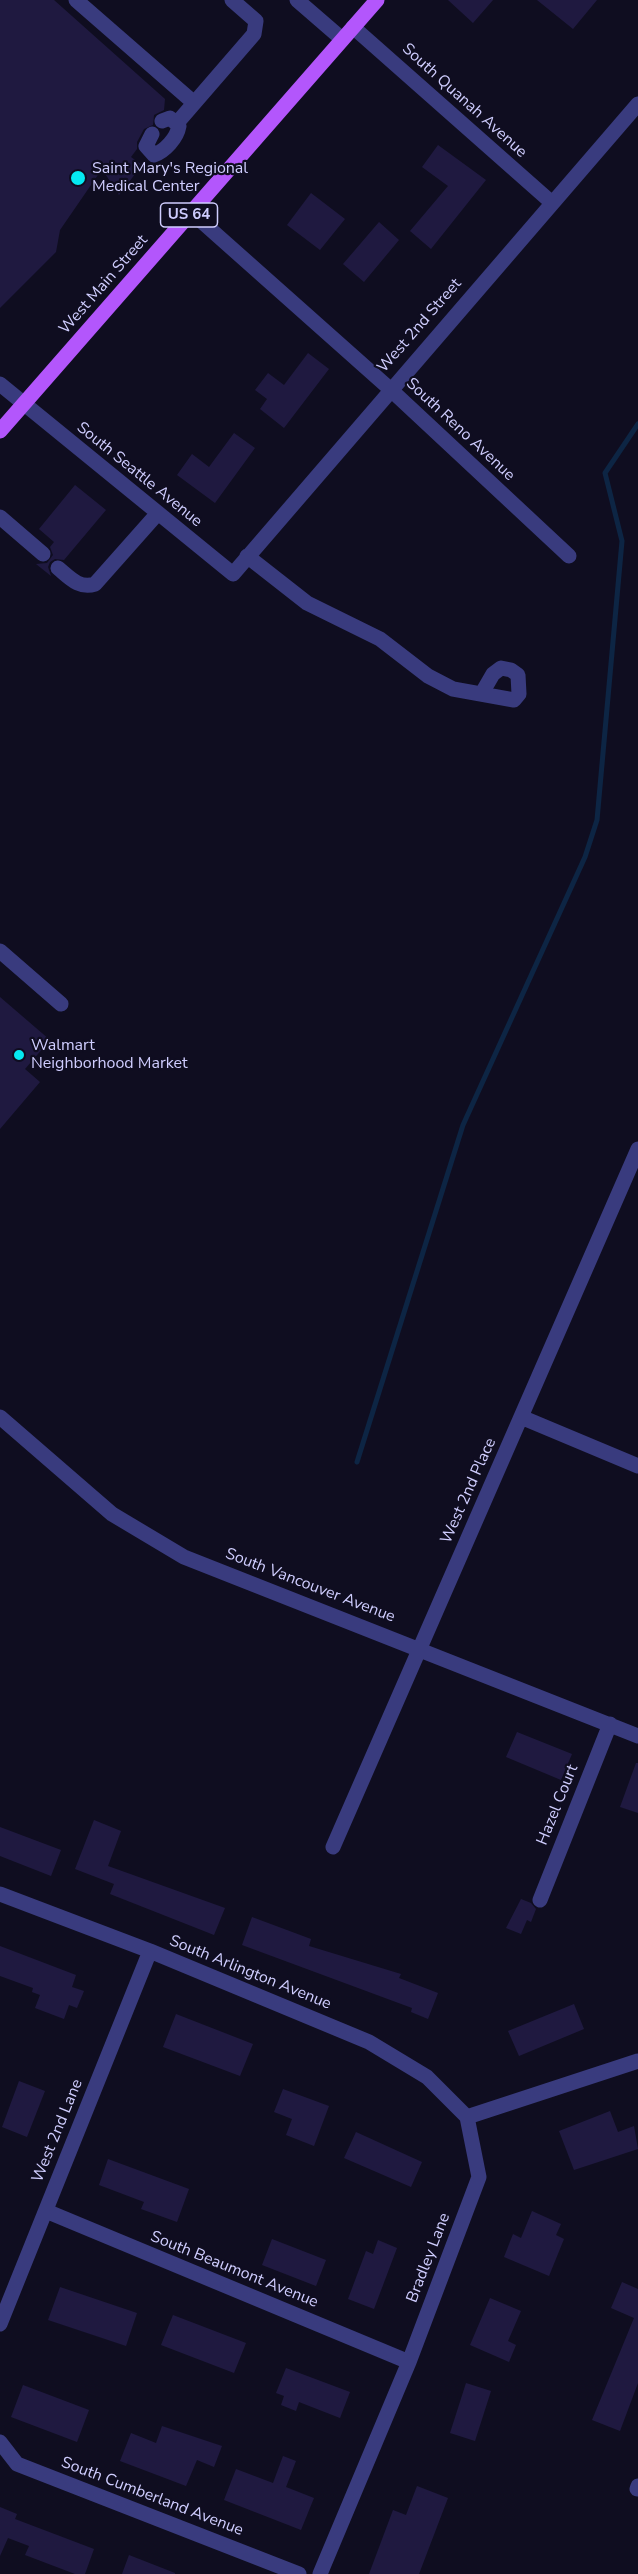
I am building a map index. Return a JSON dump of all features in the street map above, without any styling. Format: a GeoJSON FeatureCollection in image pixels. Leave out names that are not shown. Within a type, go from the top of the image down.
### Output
{"type":"FeatureCollection","features":[{"type":"Feature","properties":{"kind":"main road","name":"West Main Street"},"geometry":{"type":"LineString","coordinates":[[0,430],[377,0]]}},
{"type":"Feature","properties":{"kind":"street"},"geometry":{"type":"LineString","coordinates":[[152,134],[146,146],[149,152],[154,154],[162,152],[178,131],[169,122],[194,102],[254,34],[256,21],[232,0]]}},
{"type":"Feature","properties":{"kind":"street"},"geometry":{"type":"LineString","coordinates":[[297,0],[342,39]]}},
{"type":"Feature","properties":{"kind":"street"},"geometry":{"type":"LineString","coordinates":[[84,3],[194,102]]}},
{"type":"Feature","properties":{"kind":"street","name":"South Quanah Avenue"},"geometry":{"type":"LineString","coordinates":[[353,27],[551,202]]}},
{"type":"Feature","properties":{"kind":"street","name":"West 2nd Street"},"geometry":{"type":"LineString","coordinates":[[233,574],[551,202],[638,104]]}},
{"type":"Feature","properties":{"kind":"street","name":"South Reno Avenue"},"geometry":{"type":"LineString","coordinates":[[191,212],[390,389],[569,556]]}},
{"type":"Feature","properties":{"kind":"street","name":"South Seattle Avenue"},"geometry":{"type":"LineString","coordinates":[[0,384],[233,574]]}},
{"type":"Feature","properties":{"kind":"street"},"geometry":{"type":"LineString","coordinates":[[58,568],[75,582],[88,586],[95,584],[158,513]]}},
{"type":"Feature","properties":{"kind":"street"},"geometry":{"type":"LineString","coordinates":[[0,517],[43,554]]}},
{"type":"Feature","properties":{"kind":"street"},"geometry":{"type":"LineString","coordinates":[[248,556],[307,603],[380,639],[428,676],[453,689],[482,693]]}},
{"type":"Feature","properties":{"kind":"street"},"geometry":{"type":"LineString","coordinates":[[0,951],[61,1004]]}},
{"type":"Feature","properties":{"kind":"street","name":"West 2nd Place"},"geometry":{"type":"LineString","coordinates":[[333,1846],[638,1149]]}},
{"type":"Feature","properties":{"kind":"street","name":"South Vancouver Avenue"},"geometry":{"type":"LineString","coordinates":[[0,1417],[112,1514],[184,1557],[420,1648],[638,1736]]}},
{"type":"Feature","properties":{"kind":"street"},"geometry":{"type":"LineString","coordinates":[[521,1418],[638,1466]]}},
{"type":"Feature","properties":{"kind":"street","name":"Hazel Court"},"geometry":{"type":"LineString","coordinates":[[540,1900],[610,1724]]}},
{"type":"Feature","properties":{"kind":"street","name":"South Arlington Avenue"},"geometry":{"type":"LineString","coordinates":[[0,1894],[150,1951],[369,2042],[427,2077],[467,2117]]}},
{"type":"Feature","properties":{"kind":"street","name":"West 2nd Lane"},"geometry":{"type":"LineString","coordinates":[[0,2325],[150,1951]]}},
{"type":"Feature","properties":{"kind":"street"},"geometry":{"type":"LineString","coordinates":[[467,2117],[638,2061]]}},
{"type":"Feature","properties":{"kind":"street","name":"Bradley Lane"},"geometry":{"type":"LineString","coordinates":[[320,2574],[409,2362],[479,2177],[467,2117]]}},
{"type":"Feature","properties":{"kind":"street","name":"South Beaumont Avenue"},"geometry":{"type":"LineString","coordinates":[[46,2211],[409,2362]]}},
{"type":"Feature","properties":{"kind":"street","name":"South Cumberland Avenue"},"geometry":{"type":"LineString","coordinates":[[0,2442],[17,2464],[299,2574]]}},
{"type":"Feature","properties":{"kind":"building"},"geometry":{"type":"Polygon","coordinates":[[[0,0],[54,0],[165,99],[164,110],[154,115],[153,125],[144,129],[137,142],[137,149],[131,157],[142,165],[119,195],[102,169],[60,230],[56,252],[0,308],[0,0]]]}},
{"type":"Feature","properties":{"kind":"building"},"geometry":{"type":"Polygon","coordinates":[[[448,0],[493,0],[473,23],[448,0]]]}},
{"type":"Feature","properties":{"kind":"building"},"geometry":{"type":"Polygon","coordinates":[[[537,0],[597,0],[573,29],[537,0]]]}},
{"type":"Feature","properties":{"kind":"building"},"geometry":{"type":"Polygon","coordinates":[[[438,145],[486,180],[431,249],[410,231],[448,186],[422,167],[438,145]]]}},
{"type":"Feature","properties":{"kind":"building"},"geometry":{"type":"Polygon","coordinates":[[[311,193],[345,219],[320,250],[287,225],[311,193]]]}},
{"type":"Feature","properties":{"kind":"building"},"geometry":{"type":"Polygon","coordinates":[[[379,222],[399,240],[364,282],[343,264],[379,222]]]}},
{"type":"Feature","properties":{"kind":"building"},"geometry":{"type":"Polygon","coordinates":[[[308,353],[329,369],[284,428],[260,409],[267,399],[255,390],[268,373],[284,385],[308,353]]]}},
{"type":"Feature","properties":{"kind":"building"},"geometry":{"type":"Polygon","coordinates":[[[234,433],[255,448],[215,503],[177,475],[192,454],[209,467],[234,433]]]}},
{"type":"Feature","properties":{"kind":"building"},"geometry":{"type":"Polygon","coordinates":[[[75,485],[106,510],[64,560],[55,559],[50,562],[48,567],[51,576],[36,564],[47,563],[53,555],[50,547],[54,542],[39,529],[75,485]]]}},
{"type":"Feature","properties":{"kind":"building","name":"Walmart Neighborhood Market"},"geometry":{"type":"Polygon","coordinates":[[[0,997],[50,1040],[25,1069],[40,1082],[0,1129],[0,997]]]}},
{"type":"Feature","properties":{"kind":"building"},"geometry":{"type":"Polygon","coordinates":[[[517,1732],[572,1754],[561,1780],[506,1757],[517,1732]]]}},
{"type":"Feature","properties":{"kind":"building"},"geometry":{"type":"Polygon","coordinates":[[[636,1763],[638,1763],[638,1813],[620,1807],[636,1763]]]}},
{"type":"Feature","properties":{"kind":"building"},"geometry":{"type":"Polygon","coordinates":[[[94,1820],[121,1831],[108,1866],[225,1908],[214,1935],[110,1894],[114,1884],[75,1869],[94,1820]]]}},
{"type":"Feature","properties":{"kind":"building"},"geometry":{"type":"Polygon","coordinates":[[[0,1827],[61,1850],[51,1876],[0,1856],[0,1827]]]}},
{"type":"Feature","properties":{"kind":"building"},"geometry":{"type":"Polygon","coordinates":[[[521,1899],[531,1903],[536,1909],[531,1922],[527,1920],[521,1934],[506,1928],[521,1899]]]}},
{"type":"Feature","properties":{"kind":"building"},"geometry":{"type":"Polygon","coordinates":[[[252,1917],[311,1939],[309,1946],[401,1974],[399,1978],[438,1993],[428,2019],[411,2012],[412,2008],[242,1945],[252,1917]]]}},
{"type":"Feature","properties":{"kind":"building"},"geometry":{"type":"Polygon","coordinates":[[[0,1946],[76,1975],[72,1987],[84,1991],[77,2008],[69,2005],[64,2019],[35,2008],[40,1995],[32,1992],[33,1988],[0,1976],[0,1946]]]}},
{"type":"Feature","properties":{"kind":"building"},"geometry":{"type":"Polygon","coordinates":[[[574,2004],[584,2029],[519,2056],[508,2031],[574,2004]]]}},
{"type":"Feature","properties":{"kind":"building"},"geometry":{"type":"Polygon","coordinates":[[[176,2014],[253,2044],[240,2076],[163,2047],[176,2014]]]}},
{"type":"Feature","properties":{"kind":"building"},"geometry":{"type":"Polygon","coordinates":[[[19,2081],[45,2091],[27,2137],[2,2127],[19,2081]]]}},
{"type":"Feature","properties":{"kind":"building"},"geometry":{"type":"Polygon","coordinates":[[[283,2089],[329,2106],[314,2146],[286,2135],[292,2119],[274,2112],[283,2089]]]}},
{"type":"Feature","properties":{"kind":"building"},"geometry":{"type":"Polygon","coordinates":[[[610,2111],[618,2132],[634,2126],[638,2149],[574,2170],[559,2131],[610,2111]]]}},
{"type":"Feature","properties":{"kind":"building"},"geometry":{"type":"Polygon","coordinates":[[[356,2132],[422,2162],[411,2187],[344,2158],[356,2132]]]}},
{"type":"Feature","properties":{"kind":"building"},"geometry":{"type":"Polygon","coordinates":[[[108,2159],[189,2189],[177,2222],[141,2209],[144,2202],[99,2185],[108,2159]]]}},
{"type":"Feature","properties":{"kind":"building"},"geometry":{"type":"Polygon","coordinates":[[[532,2211],[561,2224],[556,2235],[564,2239],[549,2276],[504,2257],[513,2234],[521,2238],[532,2211]]]}},
{"type":"Feature","properties":{"kind":"building"},"geometry":{"type":"Polygon","coordinates":[[[272,2239],[326,2260],[316,2286],[262,2265],[272,2239]]]}},
{"type":"Feature","properties":{"kind":"building"},"geometry":{"type":"Polygon","coordinates":[[[378,2240],[397,2248],[374,2309],[348,2299],[366,2251],[373,2254],[378,2240]]]}},
{"type":"Feature","properties":{"kind":"building"},"geometry":{"type":"Polygon","coordinates":[[[622,2282],[638,2289],[638,2383],[620,2431],[592,2420],[634,2318],[611,2308],[622,2282]]]}},
{"type":"Feature","properties":{"kind":"building"},"geometry":{"type":"Polygon","coordinates":[[[60,2287],[137,2313],[126,2346],[48,2320],[60,2287]]]}},
{"type":"Feature","properties":{"kind":"building"},"geometry":{"type":"Polygon","coordinates":[[[490,2298],[521,2311],[508,2341],[516,2345],[509,2362],[470,2345],[490,2298]]]}},
{"type":"Feature","properties":{"kind":"building"},"geometry":{"type":"Polygon","coordinates":[[[173,2315],[246,2343],[234,2373],[161,2345],[173,2315]]]}},
{"type":"Feature","properties":{"kind":"building"},"geometry":{"type":"Polygon","coordinates":[[[286,2368],[350,2392],[340,2418],[299,2402],[296,2411],[281,2405],[284,2396],[276,2393],[286,2368]]]}},
{"type":"Feature","properties":{"kind":"building"},"geometry":{"type":"Polygon","coordinates":[[[466,2383],[491,2391],[475,2441],[450,2433],[466,2383]]]}},
{"type":"Feature","properties":{"kind":"building"},"geometry":{"type":"Polygon","coordinates":[[[23,2385],[89,2410],[77,2442],[11,2417],[23,2385]]]}},
{"type":"Feature","properties":{"kind":"building"},"geometry":{"type":"Polygon","coordinates":[[[162,2426],[222,2446],[214,2467],[197,2460],[186,2486],[120,2461],[131,2433],[156,2443],[162,2426]]]}},
{"type":"Feature","properties":{"kind":"building"},"geometry":{"type":"Polygon","coordinates":[[[283,2456],[296,2461],[286,2487],[314,2498],[301,2530],[224,2500],[236,2469],[273,2483],[283,2456]]]}},
{"type":"Feature","properties":{"kind":"building"},"geometry":{"type":"Polygon","coordinates":[[[417,2486],[448,2498],[419,2574],[369,2574],[393,2510],[406,2515],[417,2486]]]}},
{"type":"Feature","properties":{"kind":"building"},"geometry":{"type":"Polygon","coordinates":[[[0,2507],[17,2514],[15,2519],[94,2549],[85,2574],[75,2574],[25,2555],[29,2546],[8,2538],[0,2556],[0,2507]]]}},
{"type":"Feature","properties":{"kind":"building"},"geometry":{"type":"Polygon","coordinates":[[[129,2555],[175,2573],[175,2574],[122,2574],[129,2555]]]}},
{"type":"Feature","properties":{"kind":"waterway"},"geometry":{"type":"LineString","coordinates":[[357,1462],[463,1125],[585,857],[597,820],[622,541],[605,473],[638,424]]}},
{"type":"Feature","properties":{"kind":"place","name":"Saint Mary's Regional Medical Center"},"geometry":{"type":"Point","coordinates":[78,178]}},
{"type":"Feature","properties":{"kind":"place","name":"Walmart Neighborhood Market"},"geometry":{"type":"Point","coordinates":[19,1055]}}]}
